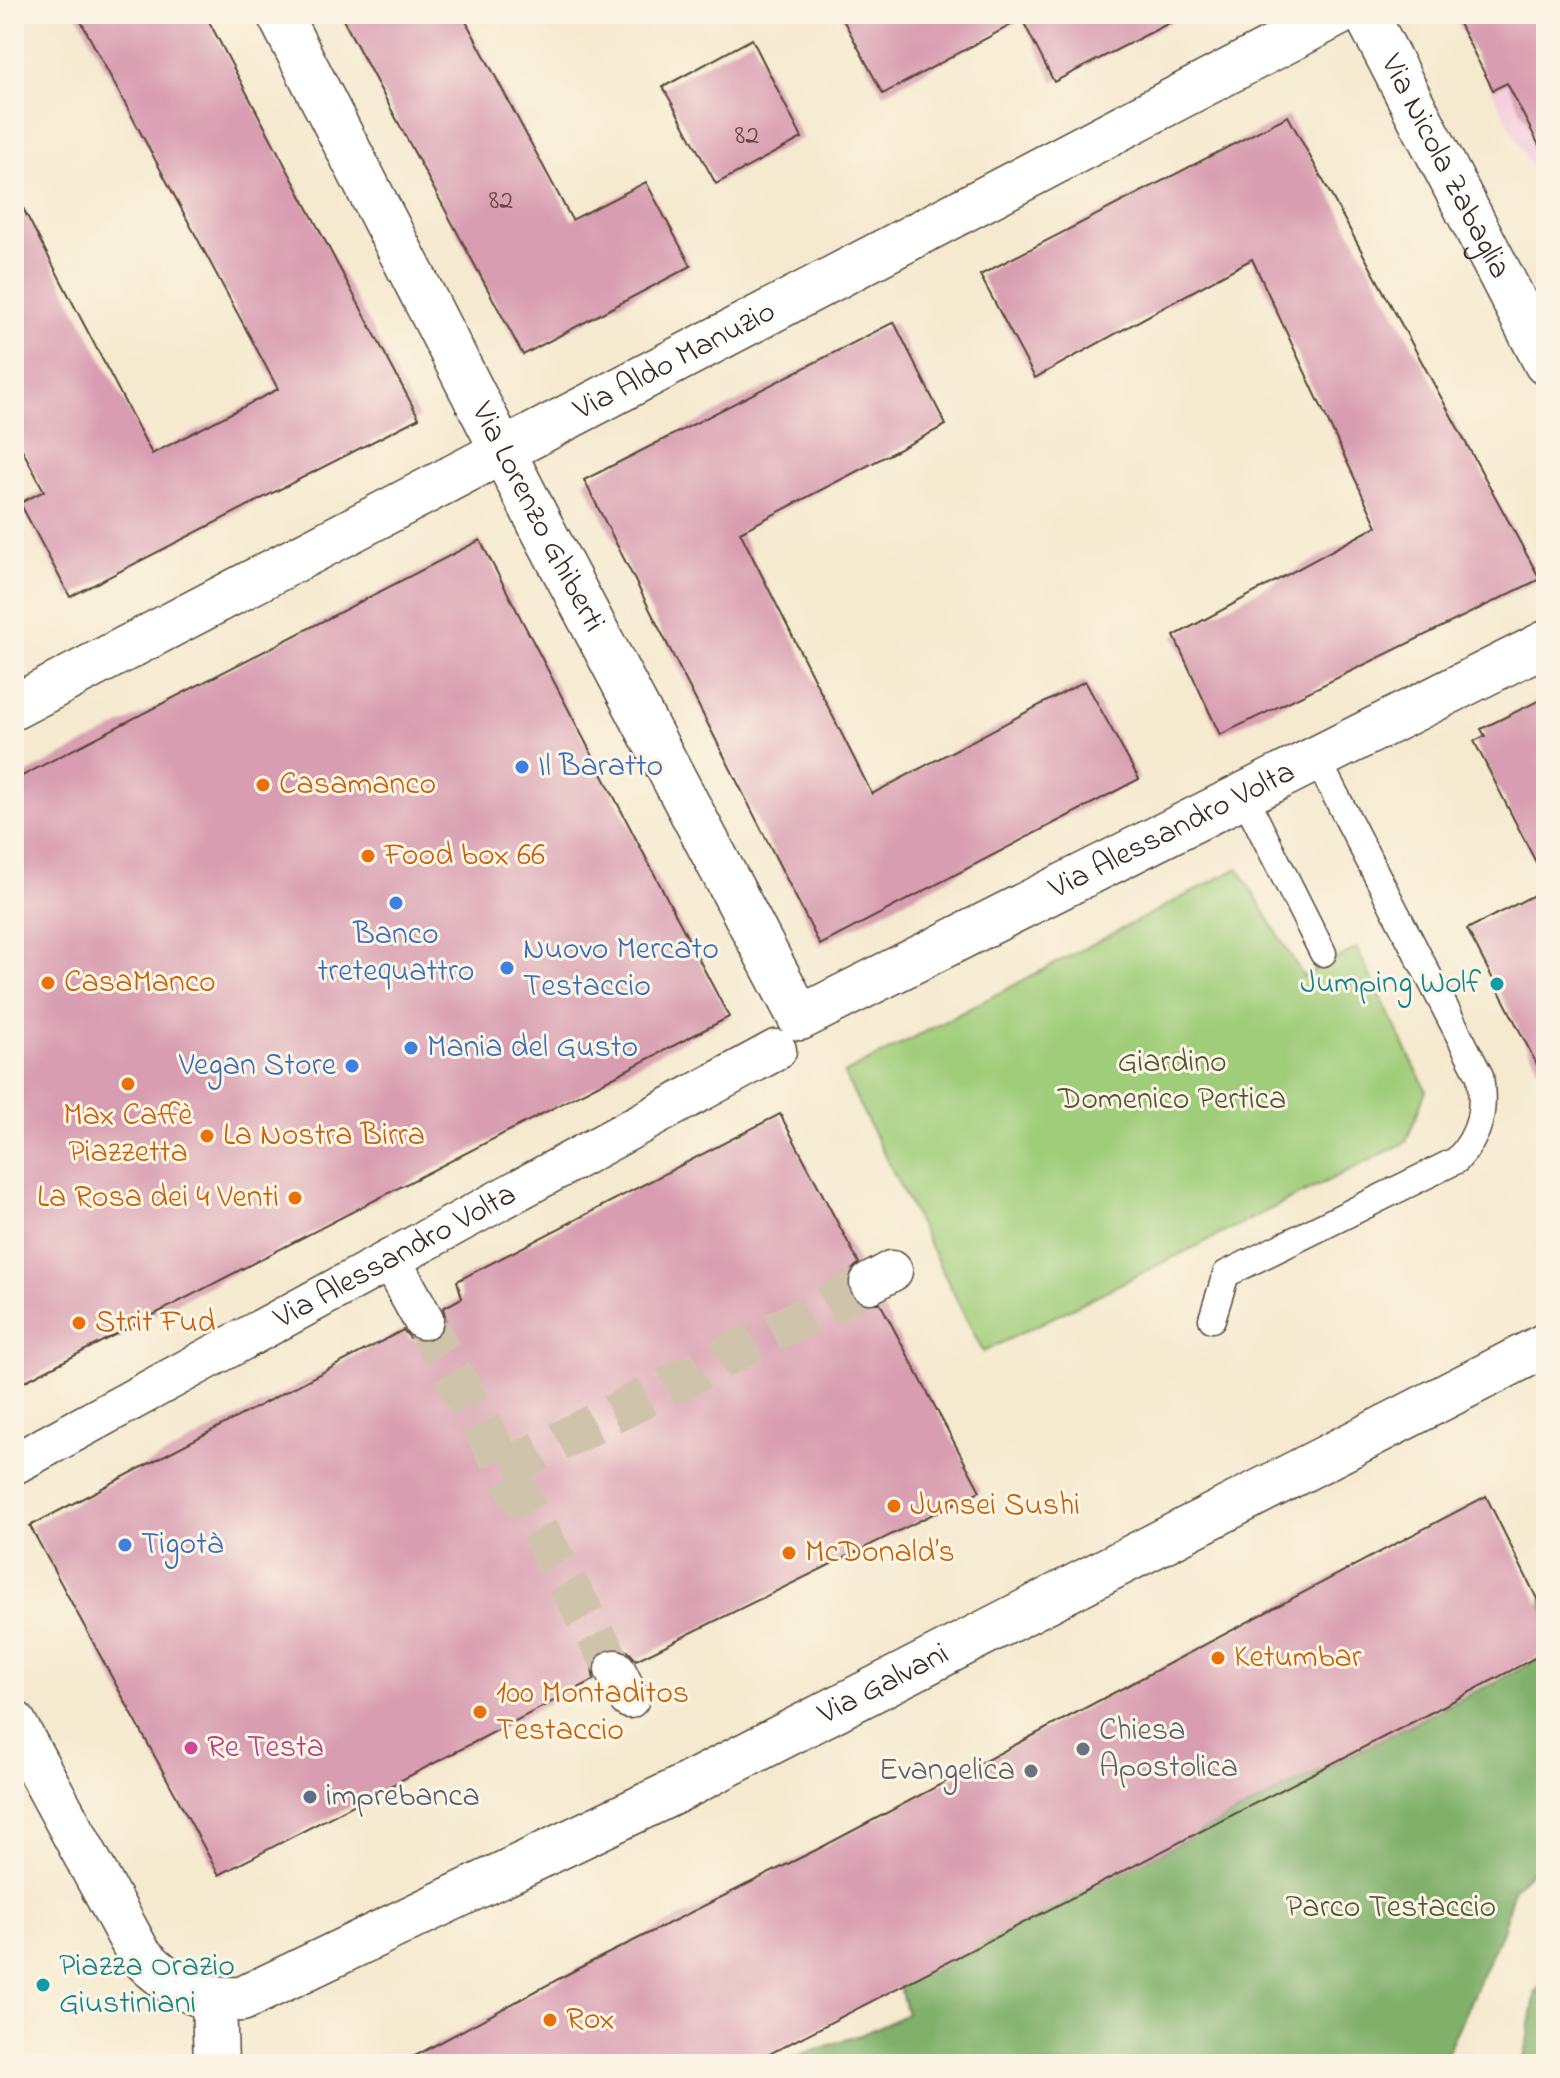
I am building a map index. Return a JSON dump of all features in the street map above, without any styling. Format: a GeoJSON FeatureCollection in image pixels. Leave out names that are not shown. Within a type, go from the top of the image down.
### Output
{"type":"FeatureCollection","features":[{"type":"Feature","properties":{"kind":"street","name":"Via Lorenzo Ghiberti"},"geometry":{"type":"LineString","coordinates":[[279,14],[504,451],[788,1034]]}},
{"type":"Feature","properties":{"kind":"street","name":"Via Aldo Manuzio"},"geometry":{"type":"LineString","coordinates":[[14,707],[1338,14]]}},
{"type":"Feature","properties":{"kind":"street","name":"Via Nicola Zabaglia"},"geometry":{"type":"LineString","coordinates":[[1366,14],[1546,363]]}},
{"type":"Feature","properties":{"kind":"street","name":"Via Alessandro Volta"},"geometry":{"type":"LineString","coordinates":[[14,1464],[391,1261],[788,1034],[1243,794],[1546,643]]}},
{"type":"Feature","properties":{"kind":"street"},"geometry":{"type":"LineString","coordinates":[[391,1261],[423,1319]]}},
{"type":"Feature","properties":{"kind":"street","name":"Via Galvani"},"geometry":{"type":"LineString","coordinates":[[214,1999],[242,1999],[261,1991],[674,1792],[1546,1345]]}},
{"type":"Feature","properties":{"kind":"street"},"geometry":{"type":"LineString","coordinates":[[14,1723],[139,1954],[158,1975],[176,1986],[214,1999],[216,2064]]}},
{"type":"Feature","properties":{"kind":"lane"},"geometry":{"type":"LineString","coordinates":[[1212,1319],[1226,1274],[1457,1160],[1472,1145],[1482,1121],[1480,1076],[1316,757]]}},
{"type":"Feature","properties":{"kind":"lane"},"geometry":{"type":"LineString","coordinates":[[1243,794],[1323,953]]}},
{"type":"Feature","properties":{"kind":"shaded area"},"geometry":{"type":"Polygon","coordinates":[[[1473,14],[1546,14],[1546,198],[1458,22],[1473,14]]]}},
{"type":"Feature","properties":{"kind":"green space","name":"Giardino Domenico Pertica"},"geometry":{"type":"Polygon","coordinates":[[[1238,868],[1303,976],[1357,948],[1426,1090],[1406,1142],[983,1352],[844,1074],[1238,868]]]}},
{"type":"Feature","properties":{"kind":"green space","name":"Parco Testaccio"},"geometry":{"type":"Polygon","coordinates":[[[1546,1597],[1546,1857],[1514,1888],[1502,1931],[1442,2064],[772,2064],[863,2034],[907,2014],[896,1973],[1068,1899],[1542,1658],[1542,1599],[1546,1597]]]}},
{"type":"Feature","properties":{"kind":"green space"},"geometry":{"type":"Polygon","coordinates":[[[1546,1980],[1546,2064],[1523,2064],[1536,1991],[1546,1980]]]}},
{"type":"Feature","properties":{"kind":"building"},"geometry":{"type":"Polygon","coordinates":[[[77,14],[205,14],[419,418],[70,597],[20,503],[44,491],[14,434],[14,191],[152,454],[278,389],[77,14]]]}},
{"type":"Feature","properties":{"kind":"building"},"geometry":{"type":"Polygon","coordinates":[[[340,14],[462,14],[572,220],[646,182],[691,266],[523,355],[340,14]]]}},
{"type":"Feature","properties":{"kind":"building"},"geometry":{"type":"Polygon","coordinates":[[[840,14],[1187,14],[1054,82],[1022,19],[883,94],[840,14]]]}},
{"type":"Feature","properties":{"kind":"building"},"geometry":{"type":"Polygon","coordinates":[[[1454,14],[1546,14],[1546,159],[1507,83],[1493,90],[1454,14]]]}},
{"type":"Feature","properties":{"kind":"building"},"geometry":{"type":"Polygon","coordinates":[[[752,39],[802,138],[716,184],[663,87],[752,39]]]}},
{"type":"Feature","properties":{"kind":"building"},"geometry":{"type":"Polygon","coordinates":[[[1288,116],[1540,579],[1220,735],[1174,636],[1377,526],[1252,259],[1035,378],[980,275],[1288,116]]]}},
{"type":"Feature","properties":{"kind":"building"},"geometry":{"type":"Polygon","coordinates":[[[894,322],[946,425],[740,532],[872,794],[1085,681],[1139,779],[820,945],[584,480],[894,322]]]}},
{"type":"Feature","properties":{"kind":"building","name":"Nuovo Mercato Testaccio"},"geometry":{"type":"Polygon","coordinates":[[[480,540],[729,1017],[14,1387],[14,780],[480,540]]]}},
{"type":"Feature","properties":{"kind":"building"},"geometry":{"type":"Polygon","coordinates":[[[1546,697],[1546,882],[1474,741],[1485,736],[1481,729],[1546,697]]]}},
{"type":"Feature","properties":{"kind":"building"},"geometry":{"type":"Polygon","coordinates":[[[1546,889],[1546,1082],[1467,929],[1546,889]]]}},
{"type":"Feature","properties":{"kind":"building"},"geometry":{"type":"Polygon","coordinates":[[[780,1114],[859,1263],[850,1272],[850,1293],[859,1303],[880,1303],[980,1491],[636,1660],[628,1651],[617,1647],[604,1650],[592,1668],[594,1680],[219,1875],[30,1526],[403,1330],[410,1338],[422,1342],[435,1339],[446,1320],[443,1308],[462,1298],[457,1281],[780,1114]]]}},
{"type":"Feature","properties":{"kind":"building"},"geometry":{"type":"Polygon","coordinates":[[[1486,1496],[1546,1617],[1546,1652],[1432,1712],[750,2064],[400,2064],[579,1968],[824,1846],[1486,1496]]]}},
{"type":"Feature","properties":{"kind":"tunnel"},"geometry":{"type":"LineString","coordinates":[[505,1469],[870,1283]]}},
{"type":"Feature","properties":{"kind":"tunnel"},"geometry":{"type":"LineString","coordinates":[[423,1319],[615,1670]]}},
{"type":"Feature","properties":{"kind":"place","name":"Il Baratto"},"geometry":{"type":"Point","coordinates":[522,767]}},
{"type":"Feature","properties":{"kind":"place","name":"Casamanco"},"geometry":{"type":"Point","coordinates":[263,785]}},
{"type":"Feature","properties":{"kind":"place","name":"Food box 66"},"geometry":{"type":"Point","coordinates":[368,856]}},
{"type":"Feature","properties":{"kind":"place","name":"Banco tretequattro"},"geometry":{"type":"Point","coordinates":[396,903]}},
{"type":"Feature","properties":{"kind":"place","name":"Nuovo Mercato Testaccio"},"geometry":{"type":"Point","coordinates":[507,968]}},
{"type":"Feature","properties":{"kind":"place","name":"CasaManco"},"geometry":{"type":"Point","coordinates":[48,983]}},
{"type":"Feature","properties":{"kind":"place","name":"Jumping Wolf"},"geometry":{"type":"Point","coordinates":[1497,984]}},
{"type":"Feature","properties":{"kind":"place","name":"Mania del Gusto"},"geometry":{"type":"Point","coordinates":[411,1048]}},
{"type":"Feature","properties":{"kind":"place","name":"Vegan Store"},"geometry":{"type":"Point","coordinates":[352,1066]}},
{"type":"Feature","properties":{"kind":"place","name":"Max Caffè Piazzetta"},"geometry":{"type":"Point","coordinates":[128,1084]}},
{"type":"Feature","properties":{"kind":"place","name":"La Nostra Birra"},"geometry":{"type":"Point","coordinates":[207,1136]}},
{"type":"Feature","properties":{"kind":"place","name":"La Rosa dei 4 Venti"},"geometry":{"type":"Point","coordinates":[295,1198]}},
{"type":"Feature","properties":{"kind":"place","name":"Strit Fud"},"geometry":{"type":"Point","coordinates":[79,1323]}},
{"type":"Feature","properties":{"kind":"place","name":"Junsei Sushi"},"geometry":{"type":"Point","coordinates":[894,1506]}},
{"type":"Feature","properties":{"kind":"place","name":"Tigotà"},"geometry":{"type":"Point","coordinates":[125,1545]}},
{"type":"Feature","properties":{"kind":"place","name":"McDonald’s"},"geometry":{"type":"Point","coordinates":[789,1553]}},
{"type":"Feature","properties":{"kind":"place","name":"Ketumbar"},"geometry":{"type":"Point","coordinates":[1218,1658]}},
{"type":"Feature","properties":{"kind":"place","name":"100 Montaditos Testaccio"},"geometry":{"type":"Point","coordinates":[480,1712]}},
{"type":"Feature","properties":{"kind":"place","name":"Re Testa"},"geometry":{"type":"Point","coordinates":[191,1748]}},
{"type":"Feature","properties":{"kind":"place","name":"Chiesa Apostolica"},"geometry":{"type":"Point","coordinates":[1083,1749]}},
{"type":"Feature","properties":{"kind":"place","name":"Evangelica"},"geometry":{"type":"Point","coordinates":[1031,1771]}},
{"type":"Feature","properties":{"kind":"place","name":"imprebanca"},"geometry":{"type":"Point","coordinates":[310,1797]}},
{"type":"Feature","properties":{"kind":"place","name":"Piazza Orazio Giustiniani"},"geometry":{"type":"Point","coordinates":[43,1985]}},
{"type":"Feature","properties":{"kind":"place","name":"Rox"},"geometry":{"type":"Point","coordinates":[550,2020]}}]}
